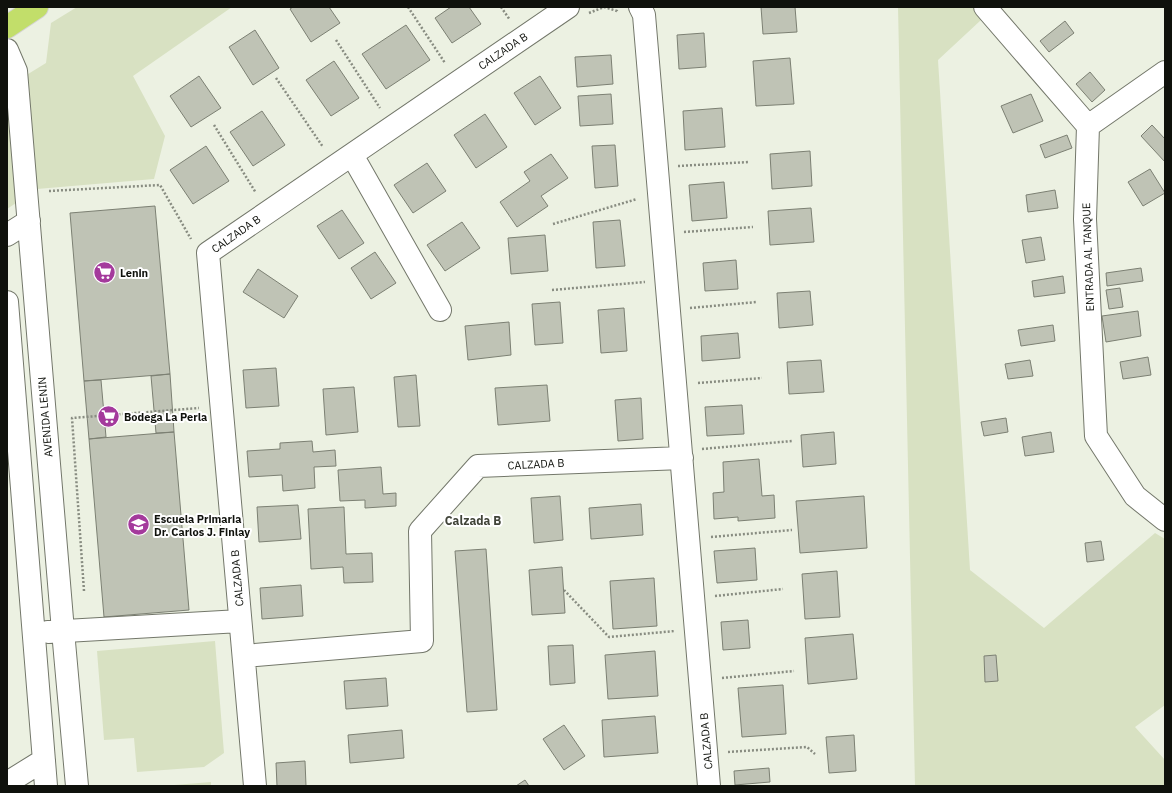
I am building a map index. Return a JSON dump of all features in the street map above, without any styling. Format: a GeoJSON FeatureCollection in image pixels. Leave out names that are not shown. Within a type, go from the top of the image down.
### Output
{"type":"FeatureCollection","features":[{"type":"Feature","properties":{"kind":"highway"},"geometry":{"type":"LineString","coordinates":[[7,27],[37,7]]}},
{"type":"Feature","properties":{"kind":"street","name":"CALZADA B"},"geometry":{"type":"LineString","coordinates":[[640,7],[644,15],[690,453],[710,786]]}},
{"type":"Feature","properties":{"kind":"street"},"geometry":{"type":"LineString","coordinates":[[984,7],[1088,126],[1165,72]]}},
{"type":"Feature","properties":{"kind":"street","name":"CALZADA B"},"geometry":{"type":"LineString","coordinates":[[255,786],[208,253],[352,155],[575,12]]}},
{"type":"Feature","properties":{"kind":"street","name":"AVENIDA LENIN"},"geometry":{"type":"LineString","coordinates":[[9,61],[16,71],[77,786]]}},
{"type":"Feature","properties":{"kind":"street","name":"ENTRADA AL TANQUE"},"geometry":{"type":"LineString","coordinates":[[1088,126],[1085,219],[1096,436],[1135,496],[1165,520]]}},
{"type":"Feature","properties":{"kind":"street"},"geometry":{"type":"LineString","coordinates":[[352,155],[440,310]]}},
{"type":"Feature","properties":{"kind":"street"},"geometry":{"type":"LineString","coordinates":[[7,235],[29,220]]}},
{"type":"Feature","properties":{"kind":"street"},"geometry":{"type":"LineString","coordinates":[[7,302],[46,786]]}},
{"type":"Feature","properties":{"kind":"street","name":"CALZADA B"},"geometry":{"type":"LineString","coordinates":[[244,656],[422,641],[420,531],[478,466],[690,453]]}},
{"type":"Feature","properties":{"kind":"street","name":"CALZADA B"},"geometry":{"type":"LineString","coordinates":[[34,633],[240,621]]}},
{"type":"Feature","properties":{"kind":"street"},"geometry":{"type":"LineString","coordinates":[[7,783],[44,760]]}},
{"type":"Feature","properties":{"kind":"path"},"geometry":{"type":"LineString","coordinates":[[408,7],[447,66]]}},
{"type":"Feature","properties":{"kind":"path"},"geometry":{"type":"LineString","coordinates":[[501,7],[512,21],[505,26]]}},
{"type":"Feature","properties":{"kind":"path"},"geometry":{"type":"LineString","coordinates":[[575,12],[589,13],[604,7],[617,11],[620,15]]}},
{"type":"Feature","properties":{"kind":"path"},"geometry":{"type":"LineString","coordinates":[[336,40],[382,111]]}},
{"type":"Feature","properties":{"kind":"path"},"geometry":{"type":"LineString","coordinates":[[276,78],[326,150]]}},
{"type":"Feature","properties":{"kind":"path"},"geometry":{"type":"LineString","coordinates":[[214,125],[258,197]]}},
{"type":"Feature","properties":{"kind":"path"},"geometry":{"type":"LineString","coordinates":[[676,166],[749,162]]}},
{"type":"Feature","properties":{"kind":"path"},"geometry":{"type":"LineString","coordinates":[[27,193],[160,186],[193,242]]}},
{"type":"Feature","properties":{"kind":"path"},"geometry":{"type":"LineString","coordinates":[[553,224],[642,198]]}},
{"type":"Feature","properties":{"kind":"path"},"geometry":{"type":"LineString","coordinates":[[681,232],[753,227]]}},
{"type":"Feature","properties":{"kind":"path"},"geometry":{"type":"LineString","coordinates":[[552,290],[649,282]]}},
{"type":"Feature","properties":{"kind":"path"},"geometry":{"type":"LineString","coordinates":[[688,308],[757,302]]}},
{"type":"Feature","properties":{"kind":"path"},"geometry":{"type":"LineString","coordinates":[[694,384],[762,378]]}},
{"type":"Feature","properties":{"kind":"path"},"geometry":{"type":"LineString","coordinates":[[87,630],[72,418],[222,407]]}},
{"type":"Feature","properties":{"kind":"path"},"geometry":{"type":"LineString","coordinates":[[690,453],[792,441]]}},
{"type":"Feature","properties":{"kind":"path"},"geometry":{"type":"LineString","coordinates":[[706,537],[792,530]]}},
{"type":"Feature","properties":{"kind":"path"},"geometry":{"type":"LineString","coordinates":[[711,596],[783,589]]}},
{"type":"Feature","properties":{"kind":"path"},"geometry":{"type":"LineString","coordinates":[[564,590],[609,638],[680,631]]}},
{"type":"Feature","properties":{"kind":"path"},"geometry":{"type":"LineString","coordinates":[[718,678],[794,671]]}},
{"type":"Feature","properties":{"kind":"path"},"geometry":{"type":"LineString","coordinates":[[724,753],[807,747],[815,754]]}},
{"type":"Feature","properties":{"kind":"green space"},"geometry":{"type":"Polygon","coordinates":[[[77,7],[232,7],[133,76],[165,136],[154,179],[37,189],[7,209],[7,87],[46,63],[51,23],[77,7]]]}},
{"type":"Feature","properties":{"kind":"green space"},"geometry":{"type":"Polygon","coordinates":[[[898,7],[995,7],[938,60],[970,570],[1044,628],[1155,533],[1165,539],[1165,705],[1135,727],[1165,760],[1165,786],[915,786],[898,7]]]}},
{"type":"Feature","properties":{"kind":"green space"},"geometry":{"type":"Polygon","coordinates":[[[215,641],[224,753],[204,767],[137,772],[134,738],[104,740],[97,651],[215,641]]]}},
{"type":"Feature","properties":{"kind":"green space"},"geometry":{"type":"Polygon","coordinates":[[[211,782],[211,786],[162,786],[211,782]]]}},
{"type":"Feature","properties":{"kind":"building"},"geometry":{"type":"Polygon","coordinates":[[[293,7],[329,7],[340,23],[311,42],[290,9],[293,7]]]}},
{"type":"Feature","properties":{"kind":"building"},"geometry":{"type":"Polygon","coordinates":[[[451,7],[469,7],[481,24],[452,43],[435,18],[451,7]]]}},
{"type":"Feature","properties":{"kind":"building"},"geometry":{"type":"Polygon","coordinates":[[[761,7],[795,7],[797,32],[763,34],[761,7]]]}},
{"type":"Feature","properties":{"kind":"building"},"geometry":{"type":"Polygon","coordinates":[[[1065,21],[1074,33],[1049,52],[1040,41],[1065,21]]]}},
{"type":"Feature","properties":{"kind":"building"},"geometry":{"type":"Polygon","coordinates":[[[406,25],[430,60],[386,89],[362,54],[406,25]]]}},
{"type":"Feature","properties":{"kind":"building"},"geometry":{"type":"Polygon","coordinates":[[[255,30],[279,68],[253,85],[229,47],[255,30]]]}},
{"type":"Feature","properties":{"kind":"building"},"geometry":{"type":"Polygon","coordinates":[[[704,33],[706,67],[679,69],[677,35],[704,33]]]}},
{"type":"Feature","properties":{"kind":"building"},"geometry":{"type":"Polygon","coordinates":[[[611,55],[613,84],[577,87],[575,57],[611,55]]]}},
{"type":"Feature","properties":{"kind":"building"},"geometry":{"type":"Polygon","coordinates":[[[790,58],[794,104],[756,106],[753,61],[790,58]]]}},
{"type":"Feature","properties":{"kind":"building"},"geometry":{"type":"Polygon","coordinates":[[[334,61],[359,98],[331,116],[306,80],[334,61]]]}},
{"type":"Feature","properties":{"kind":"building"},"geometry":{"type":"Polygon","coordinates":[[[1090,72],[1105,90],[1092,102],[1076,84],[1090,72]]]}},
{"type":"Feature","properties":{"kind":"building"},"geometry":{"type":"Polygon","coordinates":[[[199,76],[221,108],[191,127],[170,96],[199,76]]]}},
{"type":"Feature","properties":{"kind":"building"},"geometry":{"type":"Polygon","coordinates":[[[540,76],[561,108],[535,125],[514,93],[540,76]]]}},
{"type":"Feature","properties":{"kind":"building"},"geometry":{"type":"Polygon","coordinates":[[[611,94],[613,124],[580,126],[578,96],[611,94]]]}},
{"type":"Feature","properties":{"kind":"building"},"geometry":{"type":"Polygon","coordinates":[[[1031,94],[1043,121],[1013,133],[1001,106],[1031,94]]]}},
{"type":"Feature","properties":{"kind":"building"},"geometry":{"type":"Polygon","coordinates":[[[722,108],[725,147],[685,150],[683,111],[722,108]]]}},
{"type":"Feature","properties":{"kind":"building"},"geometry":{"type":"Polygon","coordinates":[[[262,111],[285,145],[253,166],[230,132],[262,111]]]}},
{"type":"Feature","properties":{"kind":"building"},"geometry":{"type":"Polygon","coordinates":[[[485,114],[507,147],[476,168],[454,135],[485,114]]]}},
{"type":"Feature","properties":{"kind":"building"},"geometry":{"type":"Polygon","coordinates":[[[1152,125],[1165,139],[1165,162],[1141,136],[1152,125]]]}},
{"type":"Feature","properties":{"kind":"building"},"geometry":{"type":"Polygon","coordinates":[[[1067,135],[1072,148],[1045,158],[1040,145],[1067,135]]]}},
{"type":"Feature","properties":{"kind":"building"},"geometry":{"type":"Polygon","coordinates":[[[615,145],[618,186],[595,188],[592,146],[615,145]]]}},
{"type":"Feature","properties":{"kind":"building"},"geometry":{"type":"Polygon","coordinates":[[[206,146],[229,181],[193,204],[170,170],[206,146]]]}},
{"type":"Feature","properties":{"kind":"building"},"geometry":{"type":"Polygon","coordinates":[[[810,151],[812,186],[772,189],[770,154],[810,151]]]}},
{"type":"Feature","properties":{"kind":"building"},"geometry":{"type":"Polygon","coordinates":[[[551,154],[568,178],[541,196],[548,206],[517,227],[500,202],[530,181],[524,172],[551,154]]]}},
{"type":"Feature","properties":{"kind":"building"},"geometry":{"type":"Polygon","coordinates":[[[427,163],[446,191],[413,213],[394,185],[427,163]]]}},
{"type":"Feature","properties":{"kind":"building"},"geometry":{"type":"Polygon","coordinates":[[[1150,169],[1165,193],[1143,206],[1128,182],[1150,169]]]}},
{"type":"Feature","properties":{"kind":"building"},"geometry":{"type":"Polygon","coordinates":[[[724,182],[727,218],[692,221],[689,185],[724,182]]]}},
{"type":"Feature","properties":{"kind":"building"},"geometry":{"type":"Polygon","coordinates":[[[1055,190],[1058,208],[1028,212],[1026,195],[1055,190]]]}},
{"type":"Feature","properties":{"kind":"building"},"geometry":{"type":"Polygon","coordinates":[[[155,206],[170,374],[84,381],[70,213],[155,206]]]}},
{"type":"Feature","properties":{"kind":"building"},"geometry":{"type":"Polygon","coordinates":[[[811,208],[814,242],[770,245],[768,211],[811,208]]]}},
{"type":"Feature","properties":{"kind":"building"},"geometry":{"type":"Polygon","coordinates":[[[342,210],[364,243],[339,259],[317,226],[342,210]]]}},
{"type":"Feature","properties":{"kind":"building"},"geometry":{"type":"Polygon","coordinates":[[[620,220],[625,266],[596,268],[593,222],[620,220]]]}},
{"type":"Feature","properties":{"kind":"building"},"geometry":{"type":"Polygon","coordinates":[[[462,222],[480,248],[445,271],[427,245],[462,222]]]}},
{"type":"Feature","properties":{"kind":"building"},"geometry":{"type":"Polygon","coordinates":[[[545,235],[548,271],[511,274],[508,238],[545,235]]]}},
{"type":"Feature","properties":{"kind":"building"},"geometry":{"type":"Polygon","coordinates":[[[1041,237],[1045,260],[1026,263],[1022,240],[1041,237]]]}},
{"type":"Feature","properties":{"kind":"building"},"geometry":{"type":"Polygon","coordinates":[[[375,252],[396,283],[371,299],[351,268],[375,252]]]}},
{"type":"Feature","properties":{"kind":"building"},"geometry":{"type":"Polygon","coordinates":[[[736,260],[738,289],[705,291],[703,263],[736,260]]]}},
{"type":"Feature","properties":{"kind":"building"},"geometry":{"type":"Polygon","coordinates":[[[1141,268],[1143,281],[1107,286],[1106,273],[1141,268]]]}},
{"type":"Feature","properties":{"kind":"building"},"geometry":{"type":"Polygon","coordinates":[[[258,269],[298,296],[284,318],[243,292],[258,269]]]}},
{"type":"Feature","properties":{"kind":"building"},"geometry":{"type":"Polygon","coordinates":[[[1063,276],[1065,293],[1034,297],[1032,281],[1063,276]]]}},
{"type":"Feature","properties":{"kind":"building"},"geometry":{"type":"Polygon","coordinates":[[[1120,288],[1123,307],[1109,309],[1106,290],[1120,288]]]}},
{"type":"Feature","properties":{"kind":"building"},"geometry":{"type":"Polygon","coordinates":[[[810,291],[813,325],[779,328],[777,293],[810,291]]]}},
{"type":"Feature","properties":{"kind":"building"},"geometry":{"type":"Polygon","coordinates":[[[560,302],[563,343],[535,345],[532,304],[560,302]]]}},
{"type":"Feature","properties":{"kind":"building"},"geometry":{"type":"Polygon","coordinates":[[[624,308],[627,351],[601,353],[598,310],[624,308]]]}},
{"type":"Feature","properties":{"kind":"building"},"geometry":{"type":"Polygon","coordinates":[[[1138,311],[1141,336],[1106,342],[1102,316],[1138,311]]]}},
{"type":"Feature","properties":{"kind":"building"},"geometry":{"type":"Polygon","coordinates":[[[509,322],[511,355],[468,360],[465,326],[509,322]]]}},
{"type":"Feature","properties":{"kind":"building"},"geometry":{"type":"Polygon","coordinates":[[[1053,325],[1055,341],[1021,346],[1018,330],[1053,325]]]}},
{"type":"Feature","properties":{"kind":"building"},"geometry":{"type":"Polygon","coordinates":[[[738,333],[740,358],[702,361],[701,336],[738,333]]]}},
{"type":"Feature","properties":{"kind":"building"},"geometry":{"type":"Polygon","coordinates":[[[1148,357],[1151,375],[1123,379],[1120,362],[1148,357]]]}},
{"type":"Feature","properties":{"kind":"building"},"geometry":{"type":"Polygon","coordinates":[[[821,360],[824,392],[789,394],[787,362],[821,360]]]}},
{"type":"Feature","properties":{"kind":"building"},"geometry":{"type":"Polygon","coordinates":[[[1030,360],[1033,376],[1008,379],[1005,364],[1030,360]]]}},
{"type":"Feature","properties":{"kind":"building"},"geometry":{"type":"Polygon","coordinates":[[[276,368],[279,406],[246,408],[243,370],[276,368]]]}},
{"type":"Feature","properties":{"kind":"building"},"geometry":{"type":"Polygon","coordinates":[[[170,374],[174,432],[156,433],[151,376],[170,374]]]}},
{"type":"Feature","properties":{"kind":"building"},"geometry":{"type":"Polygon","coordinates":[[[416,375],[420,426],[398,427],[394,377],[416,375]]]}},
{"type":"Feature","properties":{"kind":"building"},"geometry":{"type":"Polygon","coordinates":[[[101,380],[106,437],[89,439],[84,381],[101,380]]]}},
{"type":"Feature","properties":{"kind":"building"},"geometry":{"type":"Polygon","coordinates":[[[547,385],[550,421],[498,425],[495,388],[547,385]]]}},
{"type":"Feature","properties":{"kind":"building"},"geometry":{"type":"Polygon","coordinates":[[[354,387],[358,432],[326,435],[323,389],[354,387]]]}},
{"type":"Feature","properties":{"kind":"building"},"geometry":{"type":"Polygon","coordinates":[[[641,398],[643,439],[618,441],[615,400],[641,398]]]}},
{"type":"Feature","properties":{"kind":"building"},"geometry":{"type":"Polygon","coordinates":[[[742,405],[744,434],[707,436],[705,407],[742,405]]]}},
{"type":"Feature","properties":{"kind":"building"},"geometry":{"type":"Polygon","coordinates":[[[1006,418],[1008,432],[984,436],[981,422],[1006,418]]]}},
{"type":"Feature","properties":{"kind":"building","name":"Escuela Primaria Dr. Carlos J. Finlay"},"geometry":{"type":"Polygon","coordinates":[[[174,432],[189,610],[104,617],[89,439],[174,432]]]}},
{"type":"Feature","properties":{"kind":"building"},"geometry":{"type":"Polygon","coordinates":[[[834,432],[836,464],[803,467],[801,435],[834,432]]]}},
{"type":"Feature","properties":{"kind":"building"},"geometry":{"type":"Polygon","coordinates":[[[1051,432],[1054,452],[1025,456],[1022,437],[1051,432]]]}},
{"type":"Feature","properties":{"kind":"building"},"geometry":{"type":"Polygon","coordinates":[[[312,441],[313,452],[335,450],[336,466],[314,467],[315,488],[283,491],[282,475],[249,477],[247,451],[280,449],[280,443],[312,441]]]}},
{"type":"Feature","properties":{"kind":"building"},"geometry":{"type":"Polygon","coordinates":[[[759,459],[762,496],[774,495],[775,518],[738,521],[738,517],[714,519],[713,493],[724,492],[723,462],[759,459]]]}},
{"type":"Feature","properties":{"kind":"building"},"geometry":{"type":"Polygon","coordinates":[[[381,467],[383,494],[396,493],[396,506],[365,508],[365,500],[340,501],[338,470],[381,467]]]}},
{"type":"Feature","properties":{"kind":"building"},"geometry":{"type":"Polygon","coordinates":[[[560,496],[563,540],[534,543],[531,498],[560,496]]]}},
{"type":"Feature","properties":{"kind":"building"},"geometry":{"type":"Polygon","coordinates":[[[864,496],[867,548],[800,553],[796,501],[864,496]]]}},
{"type":"Feature","properties":{"kind":"building"},"geometry":{"type":"Polygon","coordinates":[[[641,504],[643,535],[591,539],[589,508],[641,504]]]}},
{"type":"Feature","properties":{"kind":"building"},"geometry":{"type":"Polygon","coordinates":[[[298,505],[301,539],[259,542],[257,507],[298,505]]]}},
{"type":"Feature","properties":{"kind":"building"},"geometry":{"type":"Polygon","coordinates":[[[344,507],[346,554],[372,553],[373,582],[344,583],[343,567],[311,569],[308,509],[344,507]]]}},
{"type":"Feature","properties":{"kind":"building"},"geometry":{"type":"Polygon","coordinates":[[[1101,541],[1104,560],[1087,562],[1085,543],[1101,541]]]}},
{"type":"Feature","properties":{"kind":"building"},"geometry":{"type":"Polygon","coordinates":[[[755,548],[757,580],[717,583],[714,551],[755,548]]]}},
{"type":"Feature","properties":{"kind":"building"},"geometry":{"type":"Polygon","coordinates":[[[486,549],[497,710],[467,712],[455,551],[486,549]]]}},
{"type":"Feature","properties":{"kind":"building"},"geometry":{"type":"Polygon","coordinates":[[[562,567],[565,613],[532,615],[529,570],[562,567]]]}},
{"type":"Feature","properties":{"kind":"building"},"geometry":{"type":"Polygon","coordinates":[[[837,571],[840,617],[805,619],[802,574],[837,571]]]}},
{"type":"Feature","properties":{"kind":"building"},"geometry":{"type":"Polygon","coordinates":[[[654,578],[657,626],[613,629],[610,581],[654,578]]]}},
{"type":"Feature","properties":{"kind":"building"},"geometry":{"type":"Polygon","coordinates":[[[301,585],[303,616],[262,619],[260,588],[301,585]]]}},
{"type":"Feature","properties":{"kind":"building"},"geometry":{"type":"Polygon","coordinates":[[[748,620],[750,648],[723,650],[721,622],[748,620]]]}},
{"type":"Feature","properties":{"kind":"building"},"geometry":{"type":"Polygon","coordinates":[[[853,634],[857,679],[808,684],[805,638],[853,634]]]}},
{"type":"Feature","properties":{"kind":"building"},"geometry":{"type":"Polygon","coordinates":[[[573,645],[575,683],[550,685],[548,646],[573,645]]]}},
{"type":"Feature","properties":{"kind":"building"},"geometry":{"type":"Polygon","coordinates":[[[655,651],[658,696],[608,699],[605,655],[655,651]]]}},
{"type":"Feature","properties":{"kind":"building"},"geometry":{"type":"Polygon","coordinates":[[[996,655],[998,681],[985,682],[984,656],[996,655]]]}},
{"type":"Feature","properties":{"kind":"building"},"geometry":{"type":"Polygon","coordinates":[[[386,678],[388,706],[346,709],[344,681],[386,678]]]}},
{"type":"Feature","properties":{"kind":"building"},"geometry":{"type":"Polygon","coordinates":[[[783,685],[786,734],[742,737],[738,688],[783,685]]]}},
{"type":"Feature","properties":{"kind":"building"},"geometry":{"type":"Polygon","coordinates":[[[655,716],[658,753],[604,757],[602,720],[655,716]]]}},
{"type":"Feature","properties":{"kind":"building"},"geometry":{"type":"Polygon","coordinates":[[[564,725],[585,756],[564,770],[543,739],[564,725]]]}},
{"type":"Feature","properties":{"kind":"building"},"geometry":{"type":"Polygon","coordinates":[[[402,730],[404,758],[350,763],[348,735],[402,730]]]}},
{"type":"Feature","properties":{"kind":"building"},"geometry":{"type":"Polygon","coordinates":[[[854,735],[856,771],[829,773],[826,737],[854,735]]]}},
{"type":"Feature","properties":{"kind":"building"},"geometry":{"type":"Polygon","coordinates":[[[305,761],[306,786],[277,786],[276,763],[305,761]]]}},
{"type":"Feature","properties":{"kind":"building"},"geometry":{"type":"Polygon","coordinates":[[[769,768],[770,782],[735,785],[734,771],[769,768]]]}},
{"type":"Feature","properties":{"kind":"building"},"geometry":{"type":"Polygon","coordinates":[[[525,780],[529,786],[516,786],[525,780]]]}},
{"type":"Feature","properties":{"kind":"place","name":"Lenin"},"geometry":{"type":"Point","coordinates":[105,273]}},
{"type":"Feature","properties":{"kind":"place","name":"Bodega La Perla"},"geometry":{"type":"Point","coordinates":[108,417]}},
{"type":"Feature","properties":{"kind":"place","name":"Escuela Primaria Dr. Carlos J. Finlay"},"geometry":{"type":"Point","coordinates":[139,525]}},
{"type":"Feature","properties":{"kind":"district","name":"Calzada B"},"geometry":{"type":"Point","coordinates":[473,521]}}]}
